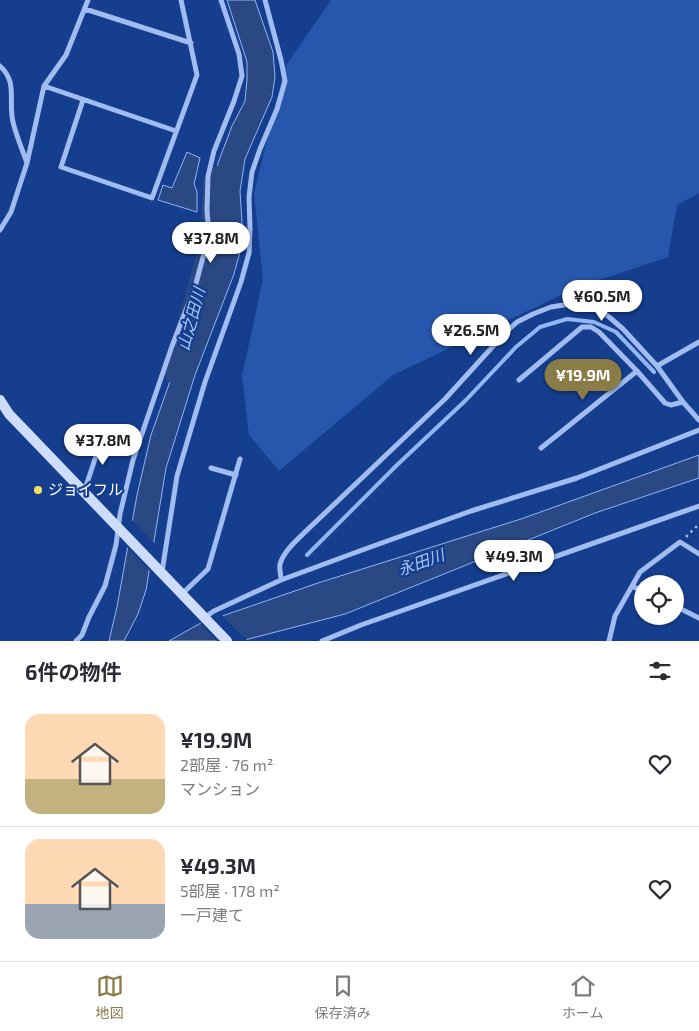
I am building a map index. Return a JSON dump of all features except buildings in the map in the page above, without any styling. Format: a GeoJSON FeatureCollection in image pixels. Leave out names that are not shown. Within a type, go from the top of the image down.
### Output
{"type":"FeatureCollection","features":[{"type":"Feature","properties":{"kind":"street"},"geometry":{"type":"LineString","coordinates":[[0,230],[11,212],[27,163],[44,86],[66,55],[88,0]]}},
{"type":"Feature","properties":{"kind":"street"},"geometry":{"type":"LineString","coordinates":[[83,100],[61,167],[152,198],[197,75],[181,0]]}},
{"type":"Feature","properties":{"kind":"street"},"geometry":{"type":"LineString","coordinates":[[76,641],[82,635],[89,616],[105,586],[133,460],[172,346],[195,287],[209,235],[207,210],[208,176],[214,151],[242,76],[240,54],[221,0]]}},
{"type":"Feature","properties":{"kind":"street"},"geometry":{"type":"LineString","coordinates":[[162,572],[176,476],[205,382],[241,282],[249,253],[249,197],[252,172],[277,109],[285,81],[265,0]]}},
{"type":"Feature","properties":{"kind":"street"},"geometry":{"type":"LineString","coordinates":[[85,9],[191,43]]}},
{"type":"Feature","properties":{"kind":"street"},"geometry":{"type":"LineString","coordinates":[[0,66],[6,70],[12,87],[12,120],[27,163]]}},
{"type":"Feature","properties":{"kind":"street"},"geometry":{"type":"LineString","coordinates":[[44,86],[176,131]]}},
{"type":"Feature","properties":{"kind":"street"},"geometry":{"type":"LineString","coordinates":[[281,580],[280,566],[291,547],[445,399],[506,332],[518,322],[551,307],[570,304],[593,308],[608,316],[656,366],[699,420]]}},
{"type":"Feature","properties":{"kind":"street"},"geometry":{"type":"LineString","coordinates":[[519,380],[582,327],[591,327],[599,332],[637,371],[665,403],[672,405],[683,402]]}},
{"type":"Feature","properties":{"kind":"street"},"geometry":{"type":"LineString","coordinates":[[656,366],[699,342]]}},
{"type":"Feature","properties":{"kind":"street"},"geometry":{"type":"LineString","coordinates":[[541,448],[637,371]]}},
{"type":"Feature","properties":{"kind":"street"},"geometry":{"type":"LineString","coordinates":[[0,400],[9,414],[227,641]]}},
{"type":"Feature","properties":{"kind":"street"},"geometry":{"type":"LineString","coordinates":[[204,617],[281,580],[471,512],[577,478],[699,430]]}},
{"type":"Feature","properties":{"kind":"street"},"geometry":{"type":"LineString","coordinates":[[84,492],[104,432]]}},
{"type":"Feature","properties":{"kind":"street"},"geometry":{"type":"LineString","coordinates":[[182,594],[208,569],[240,459]]}},
{"type":"Feature","properties":{"kind":"street"},"geometry":{"type":"LineString","coordinates":[[211,468],[236,475]]}},
{"type":"Feature","properties":{"kind":"street"},"geometry":{"type":"LineString","coordinates":[[322,641],[361,625],[699,506]]}},
{"type":"Feature","properties":{"kind":"street"},"geometry":{"type":"LineString","coordinates":[[609,641],[615,616],[640,572],[680,542],[699,554]]}},
{"type":"Feature","properties":{"kind":"street"},"geometry":{"type":"LineString","coordinates":[[684,610],[699,618]]}},
{"type":"Feature","properties":{"kind":"path"},"geometry":{"type":"LineString","coordinates":[[680,542],[699,524]]}},
{"type":"Feature","properties":{"kind":"shaded area"},"geometry":{"type":"Polygon","coordinates":[[[331,0],[699,0],[699,193],[677,205],[668,257],[578,287],[393,375],[279,471],[249,435],[242,376],[263,279],[254,193],[285,67],[331,0]]]}},
{"type":"Feature","properties":{"kind":"water"},"geometry":{"type":"Polygon","coordinates":[[[227,0],[255,0],[273,52],[275,77],[272,97],[245,159],[240,191],[242,223],[240,252],[234,274],[195,375],[166,468],[146,590],[138,614],[124,641],[109,641],[137,495],[151,435],[213,260],[218,236],[213,203],[218,163],[232,126],[245,101],[247,62],[227,0]]]}},
{"type":"Feature","properties":{"kind":"water"},"geometry":{"type":"Polygon","coordinates":[[[187,152],[200,158],[194,184],[197,192],[197,212],[158,200],[163,185],[172,188],[187,152]]]}},
{"type":"Feature","properties":{"kind":"water","name":"永田川"},"geometry":{"type":"Polygon","coordinates":[[[699,455],[699,478],[595,513],[345,614],[241,641],[169,641],[199,624],[318,583],[521,519],[699,455]]]}},
{"type":"Feature","properties":{"kind":"pier"},"geometry":{"type":"Polygon","coordinates":[[[130,518],[156,545],[151,572],[125,545],[130,518]]]}},
{"type":"Feature","properties":{"kind":"pier"},"geometry":{"type":"Polygon","coordinates":[[[221,614],[248,641],[217,641],[200,623],[221,614]]]}},
{"type":"Feature","properties":{"kind":"waterway","name":"山之田川"},"geometry":{"type":"LineString","coordinates":[[176,372],[213,240],[215,183],[218,178]]}},
{"type":"Feature","properties":{"kind":"waterway"},"geometry":{"type":"LineString","coordinates":[[307,555],[397,465],[466,400],[516,347],[540,327],[567,319],[594,322],[616,332],[654,372]]}},
{"type":"Feature","properties":{"kind":"place","name":"ジョイフル"},"geometry":{"type":"Point","coordinates":[38,490]}}]}
